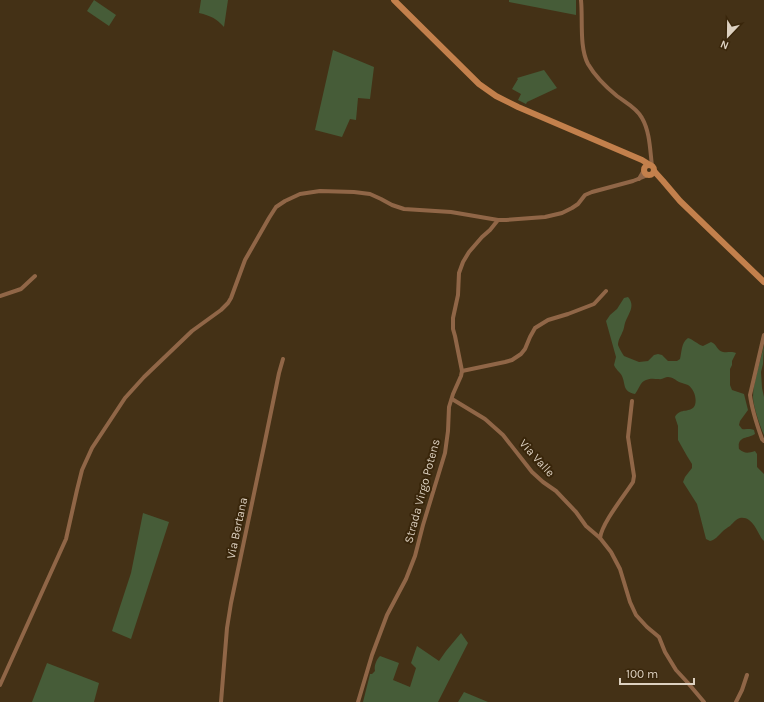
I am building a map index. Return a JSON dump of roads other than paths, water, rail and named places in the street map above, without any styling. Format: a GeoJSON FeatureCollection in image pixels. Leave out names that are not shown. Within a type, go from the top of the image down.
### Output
{"type":"FeatureCollection","features":[{"type":"Feature","properties":{"kind":"street"},"geometry":{"type":"LineString","coordinates":[[394,0],[469,74],[496,96],[518,107],[642,160],[662,182],[764,282]]}},
{"type":"Feature","properties":{"kind":"street"},"geometry":{"type":"LineString","coordinates":[[581,0],[582,47],[588,63],[601,81],[642,116],[648,136],[651,170]]}},
{"type":"Feature","properties":{"kind":"street"},"geometry":{"type":"LineString","coordinates":[[630,155],[637,160],[644,169]]}},
{"type":"Feature","properties":{"kind":"street"},"geometry":{"type":"LineString","coordinates":[[638,179],[644,167],[647,165],[651,170]]}},
{"type":"Feature","properties":{"kind":"street"},"geometry":{"type":"LineString","coordinates":[[0,684],[66,539],[82,470],[92,448],[125,398],[144,377],[192,331],[221,310],[228,303],[245,260],[276,207],[300,194],[320,191],[354,192],[370,194],[404,209],[451,212],[498,220],[545,217],[562,213],[572,208],[585,196],[592,192],[638,179],[651,170]]}},
{"type":"Feature","properties":{"kind":"street"},"geometry":{"type":"LineString","coordinates":[[498,220],[469,252],[459,273],[458,295],[453,318],[453,329],[462,371],[512,360],[521,354],[525,349],[535,328],[548,320],[594,304],[606,291]]}},
{"type":"Feature","properties":{"kind":"street"},"geometry":{"type":"LineString","coordinates":[[0,296],[21,289],[35,276]]}},
{"type":"Feature","properties":{"kind":"street"},"geometry":{"type":"LineString","coordinates":[[764,335],[750,395],[751,405],[762,439],[764,441]]}},
{"type":"Feature","properties":{"kind":"street","name":"Via Bertana"},"geometry":{"type":"LineString","coordinates":[[221,702],[227,628],[231,603],[283,359]]}},
{"type":"Feature","properties":{"kind":"street","name":"Strada Virgo Potens"},"geometry":{"type":"LineString","coordinates":[[358,702],[372,655],[387,615],[406,579],[415,556],[445,453],[449,407],[462,371]]}},
{"type":"Feature","properties":{"kind":"street","name":"Via Valle"},"geometry":{"type":"LineString","coordinates":[[452,399],[485,419],[503,435],[532,472],[560,495],[576,512],[586,526],[600,538],[611,552],[620,569],[630,602],[636,614],[659,638],[665,652],[676,670],[704,702]]}},
{"type":"Feature","properties":{"kind":"street"},"geometry":{"type":"LineString","coordinates":[[600,538],[601,532],[608,520],[633,482],[634,476],[628,437],[632,401]]}},
{"type":"Feature","properties":{"kind":"street"},"geometry":{"type":"LineString","coordinates":[[736,702],[747,674]]}}]}
